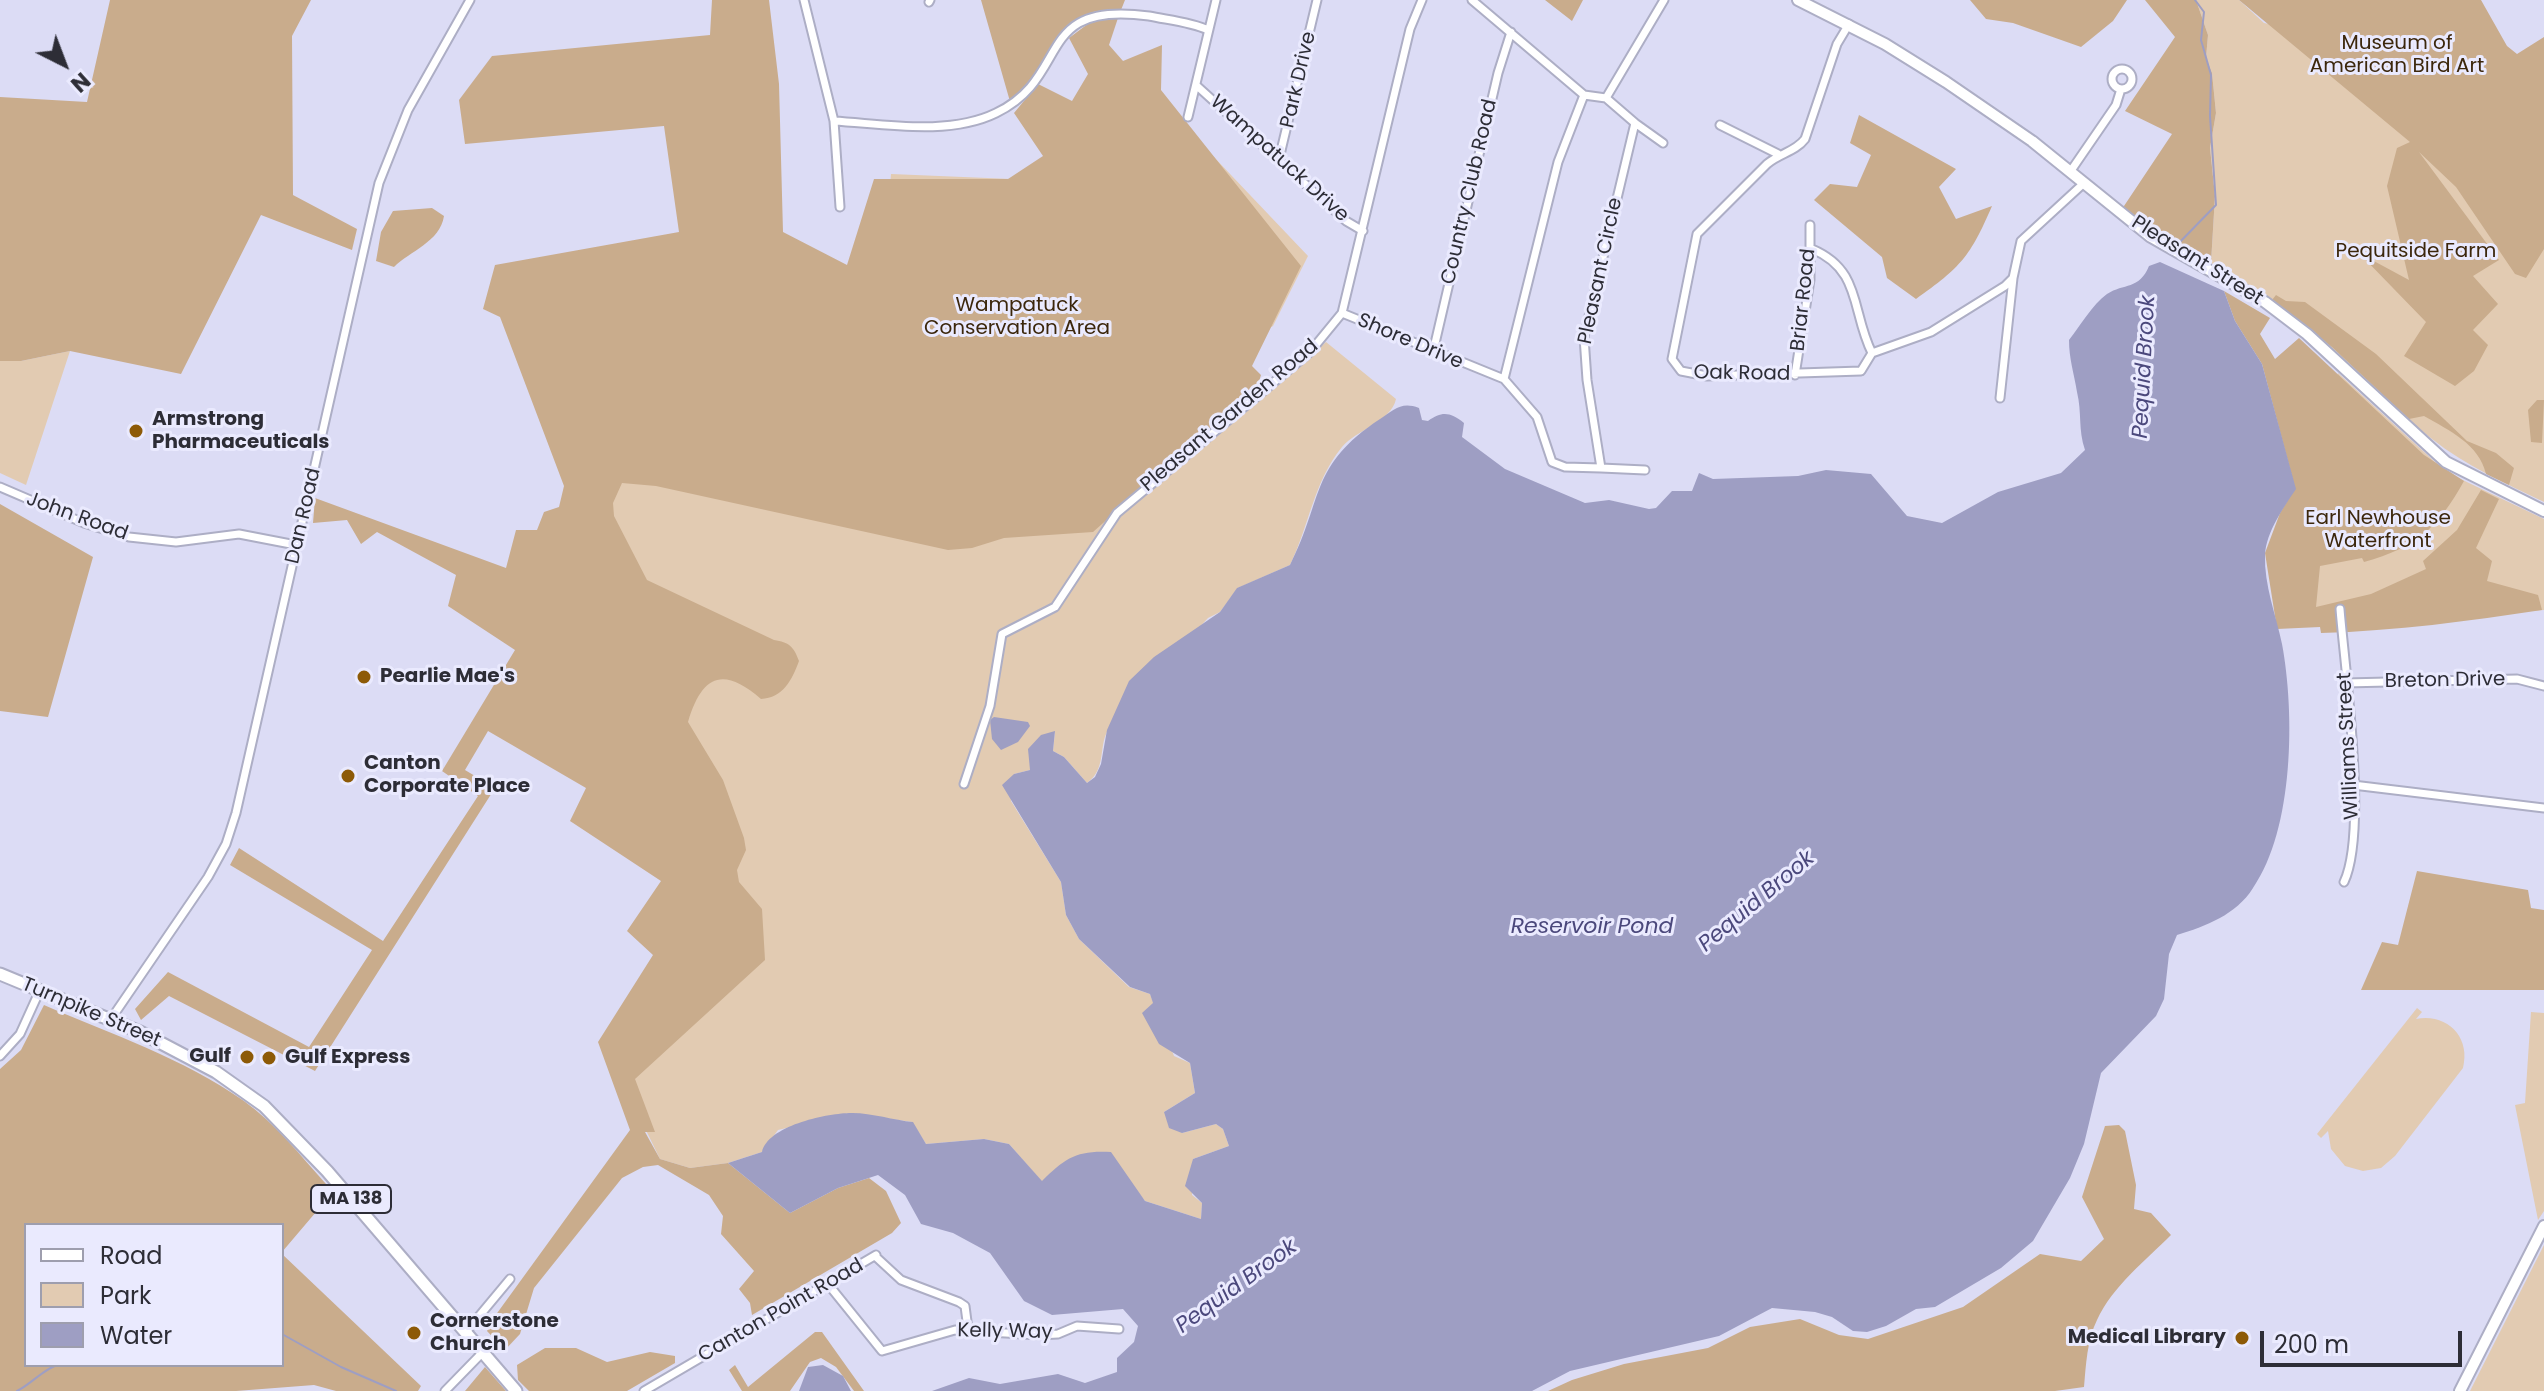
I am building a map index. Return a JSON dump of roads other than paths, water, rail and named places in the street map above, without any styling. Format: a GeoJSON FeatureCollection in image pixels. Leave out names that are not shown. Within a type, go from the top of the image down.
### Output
{"type":"FeatureCollection","features":[{"type":"Feature","properties":{"kind":"main road","name":"Pleasant Street"},"geometry":{"type":"LineString","coordinates":[[1798,0],[1849,24],[1946,82],[2070,172],[2158,242],[2265,302],[2307,334],[2446,462],[2544,511]]}},
{"type":"Feature","properties":{"kind":"main road","name":"Turnpike Street"},"geometry":{"type":"LineString","coordinates":[[0,974],[111,1019],[216,1072],[264,1106],[327,1171],[516,1391]]}},
{"type":"Feature","properties":{"kind":"main road"},"geometry":{"type":"LineString","coordinates":[[2460,1391],[2544,1226]]}},
{"type":"Feature","properties":{"kind":"street","name":"Dan Road"},"geometry":{"type":"LineString","coordinates":[[111,1019],[208,877],[226,844],[253,740],[383,171],[408,110],[470,0]]}},
{"type":"Feature","properties":{"kind":"street"},"geometry":{"type":"LineString","coordinates":[[804,0],[834,121],[840,207]]}},
{"type":"Feature","properties":{"kind":"street"},"geometry":{"type":"LineString","coordinates":[[1188,117],[1216,0]]}},
{"type":"Feature","properties":{"kind":"street","name":"Park Drive"},"geometry":{"type":"LineString","coordinates":[[1279,159],[1317,0]]}},
{"type":"Feature","properties":{"kind":"street","name":"Pleasant Garden Road"},"geometry":{"type":"LineString","coordinates":[[964,784],[990,706],[1002,634],[1055,607],[1117,513],[1294,366],[1342,313],[1410,29],[1422,0]]}},
{"type":"Feature","properties":{"kind":"street"},"geometry":{"type":"LineString","coordinates":[[1472,0],[1584,95],[1606,98],[1663,143]]}},
{"type":"Feature","properties":{"kind":"street"},"geometry":{"type":"LineString","coordinates":[[1606,98],[1664,0]]}},
{"type":"Feature","properties":{"kind":"street"},"geometry":{"type":"LineString","coordinates":[[834,121],[943,125],[981,120],[1019,98],[1069,25],[1104,9],[1208,30]]}},
{"type":"Feature","properties":{"kind":"street","name":"Oak Road"},"geometry":{"type":"LineString","coordinates":[[1849,24],[1837,44],[1805,139],[1794,151],[1778,154],[1697,234],[1672,359],[1681,371],[1707,376],[1852,374],[1868,364],[1872,353],[1931,332],[2013,278]]}},
{"type":"Feature","properties":{"kind":"street","name":"Country Club Road"},"geometry":{"type":"LineString","coordinates":[[1433,352],[1498,73],[1511,32]]}},
{"type":"Feature","properties":{"kind":"street","name":"Wampatuck Drive"},"geometry":{"type":"LineString","coordinates":[[1197,86],[1346,221],[1363,231]]}},
{"type":"Feature","properties":{"kind":"street"},"geometry":{"type":"LineString","coordinates":[[2070,172],[2097,136],[2121,89]]}},
{"type":"Feature","properties":{"kind":"street"},"geometry":{"type":"LineString","coordinates":[[1584,95],[1558,162],[1504,379],[1537,417],[1552,462],[1565,467],[1645,470]]}},
{"type":"Feature","properties":{"kind":"street","name":"Pleasant Circle"},"geometry":{"type":"LineString","coordinates":[[1601,468],[1585,367],[1584,337],[1635,123]]}},
{"type":"Feature","properties":{"kind":"street"},"geometry":{"type":"LineString","coordinates":[[1720,125],[1778,154]]}},
{"type":"Feature","properties":{"kind":"street"},"geometry":{"type":"LineString","coordinates":[[2000,398],[2013,278],[2021,241],[2084,183]]}},
{"type":"Feature","properties":{"kind":"street","name":"Briar Road"},"geometry":{"type":"LineString","coordinates":[[1795,375],[1812,249],[1810,225]]}},
{"type":"Feature","properties":{"kind":"street"},"geometry":{"type":"LineString","coordinates":[[1812,249],[1835,262],[1849,280],[1872,353]]}},
{"type":"Feature","properties":{"kind":"street","name":"Shore Drive"},"geometry":{"type":"LineString","coordinates":[[1342,313],[1478,371],[1504,379]]}},
{"type":"Feature","properties":{"kind":"street","name":"John Road"},"geometry":{"type":"LineString","coordinates":[[0,487],[84,523],[129,537],[165,543],[239,534],[296,545]]}},
{"type":"Feature","properties":{"kind":"street","name":"Williams Street"},"geometry":{"type":"LineString","coordinates":[[2340,609],[2353,785],[2352,860],[2344,882]]}},
{"type":"Feature","properties":{"kind":"street","name":"Breton Drive"},"geometry":{"type":"LineString","coordinates":[[2345,683],[2517,679],[2544,686]]}},
{"type":"Feature","properties":{"kind":"street"},"geometry":{"type":"LineString","coordinates":[[2353,785],[2544,808]]}},
{"type":"Feature","properties":{"kind":"street"},"geometry":{"type":"LineString","coordinates":[[0,1056],[20,1034],[40,990]]}},
{"type":"Feature","properties":{"kind":"street","name":"Canton Point Road"},"geometry":{"type":"LineString","coordinates":[[644,1391],[876,1256],[901,1280],[965,1306],[968,1329]]}},
{"type":"Feature","properties":{"kind":"street"},"geometry":{"type":"LineString","coordinates":[[465,1333],[510,1279]]}},
{"type":"Feature","properties":{"kind":"street","name":"Kelly Way"},"geometry":{"type":"LineString","coordinates":[[828,1284],[882,1351],[936,1333],[968,1329],[1039,1335],[1058,1334],[1077,1326],[1119,1329]]}},
{"type":"Feature","properties":{"kind":"street"},"geometry":{"type":"LineString","coordinates":[[445,1391],[483,1352]]}},
{"type":"Feature","properties":{"kind":"water","name":"Reservoir Pond"},"geometry":{"type":"Polygon","coordinates":[[[2160,262],[2224,291],[2235,321],[2262,364],[2296,489],[2272,529],[2265,555],[2268,589],[2282,644],[2289,703],[2284,803],[2267,863],[2246,897],[2220,918],[2177,935],[2169,954],[2164,999],[2156,1016],[2101,1073],[2084,1144],[2070,1178],[2033,1241],[2001,1268],[1935,1307],[1916,1309],[1886,1326],[1867,1332],[1853,1331],[1832,1317],[1815,1312],[1772,1308],[1719,1336],[1570,1371],[1532,1391],[932,1391],[969,1378],[1000,1384],[1058,1374],[1085,1383],[1117,1372],[1117,1358],[1134,1342],[1138,1326],[1123,1309],[1052,1315],[1024,1301],[990,1253],[953,1233],[921,1224],[905,1195],[878,1175],[838,1188],[790,1213],[728,1163],[762,1152],[775,1135],[798,1123],[838,1114],[865,1114],[913,1122],[926,1144],[984,1139],[1009,1144],[1042,1181],[1072,1157],[1089,1152],[1111,1152],[1145,1201],[1201,1219],[1202,1203],[1185,1186],[1193,1159],[1229,1146],[1223,1129],[1216,1124],[1182,1133],[1169,1128],[1164,1112],[1195,1093],[1190,1063],[1159,1044],[1142,1013],[1153,1003],[1150,994],[1130,987],[1079,939],[1066,915],[1061,882],[1002,785],[1014,774],[1030,770],[1028,749],[1041,735],[1055,731],[1053,751],[1064,757],[1087,783],[1095,777],[1101,764],[1107,730],[1129,681],[1154,657],[1220,612],[1237,588],[1290,565],[1329,468],[1357,436],[1398,408],[1419,408],[1422,420],[1428,421],[1442,414],[1454,417],[1464,423],[1462,437],[1505,469],[1585,503],[1609,500],[1649,509],[1656,508],[1672,491],[1692,491],[1699,473],[1713,479],[1798,476],[1826,470],[1871,474],[1907,516],[1942,523],[1998,492],[2061,473],[2085,450],[2069,340],[2107,294],[2136,283],[2149,266],[2160,262]]]}},
{"type":"Feature","properties":{"kind":"water"},"geometry":{"type":"Polygon","coordinates":[[[994,717],[1028,722],[1030,726],[1018,742],[1001,750],[992,739],[990,720],[994,717]]]}},
{"type":"Feature","properties":{"kind":"water"},"geometry":{"type":"Polygon","coordinates":[[[823,1365],[843,1376],[851,1391],[799,1391],[808,1367],[823,1365]]]}},
{"type":"Feature","properties":{"kind":"waterway","name":"Pequid Brook"},"geometry":{"type":"LineString","coordinates":[[2176,246],[2216,205],[2210,116],[2211,75],[2201,40],[2204,12],[2195,0]]}},
{"type":"Feature","properties":{"kind":"waterway"},"geometry":{"type":"LineString","coordinates":[[284,1335],[341,1367],[396,1391]]}},
{"type":"Feature","properties":{"kind":"waterway"},"geometry":{"type":"LineString","coordinates":[[17,1391],[54,1367]]}},
{"type":"Feature","properties":{"kind":"place","name":"Armstrong Pharmaceuticals"},"geometry":{"type":"Point","coordinates":[136,431]}},
{"type":"Feature","properties":{"kind":"place","name":"Pearlie Mae's"},"geometry":{"type":"Point","coordinates":[364,677]}},
{"type":"Feature","properties":{"kind":"place","name":"Canton Corporate Place"},"geometry":{"type":"Point","coordinates":[348,776]}},
{"type":"Feature","properties":{"kind":"place","name":"Gulf"},"geometry":{"type":"Point","coordinates":[247,1057]}},
{"type":"Feature","properties":{"kind":"place","name":"Gulf Express"},"geometry":{"type":"Point","coordinates":[269,1058]}},
{"type":"Feature","properties":{"kind":"place","name":"Cornerstone Church"},"geometry":{"type":"Point","coordinates":[414,1333]}},
{"type":"Feature","properties":{"kind":"place","name":"Medical Library"},"geometry":{"type":"Point","coordinates":[2242,1338]}},
{"type":"Feature","properties":{"kind":"park label","name":"Museum of American Bird Art"},"geometry":{"type":"Point","coordinates":[2397,56]}},
{"type":"Feature","properties":{"kind":"park label","name":"Pequitside Farm"},"geometry":{"type":"Point","coordinates":[2416,252]}},
{"type":"Feature","properties":{"kind":"park label","name":"Wampatuck Conservation Area"},"geometry":{"type":"Point","coordinates":[1017,318]}},
{"type":"Feature","properties":{"kind":"park label","name":"Earl Newhouse Waterfront"},"geometry":{"type":"Point","coordinates":[2378,530]}}]}
